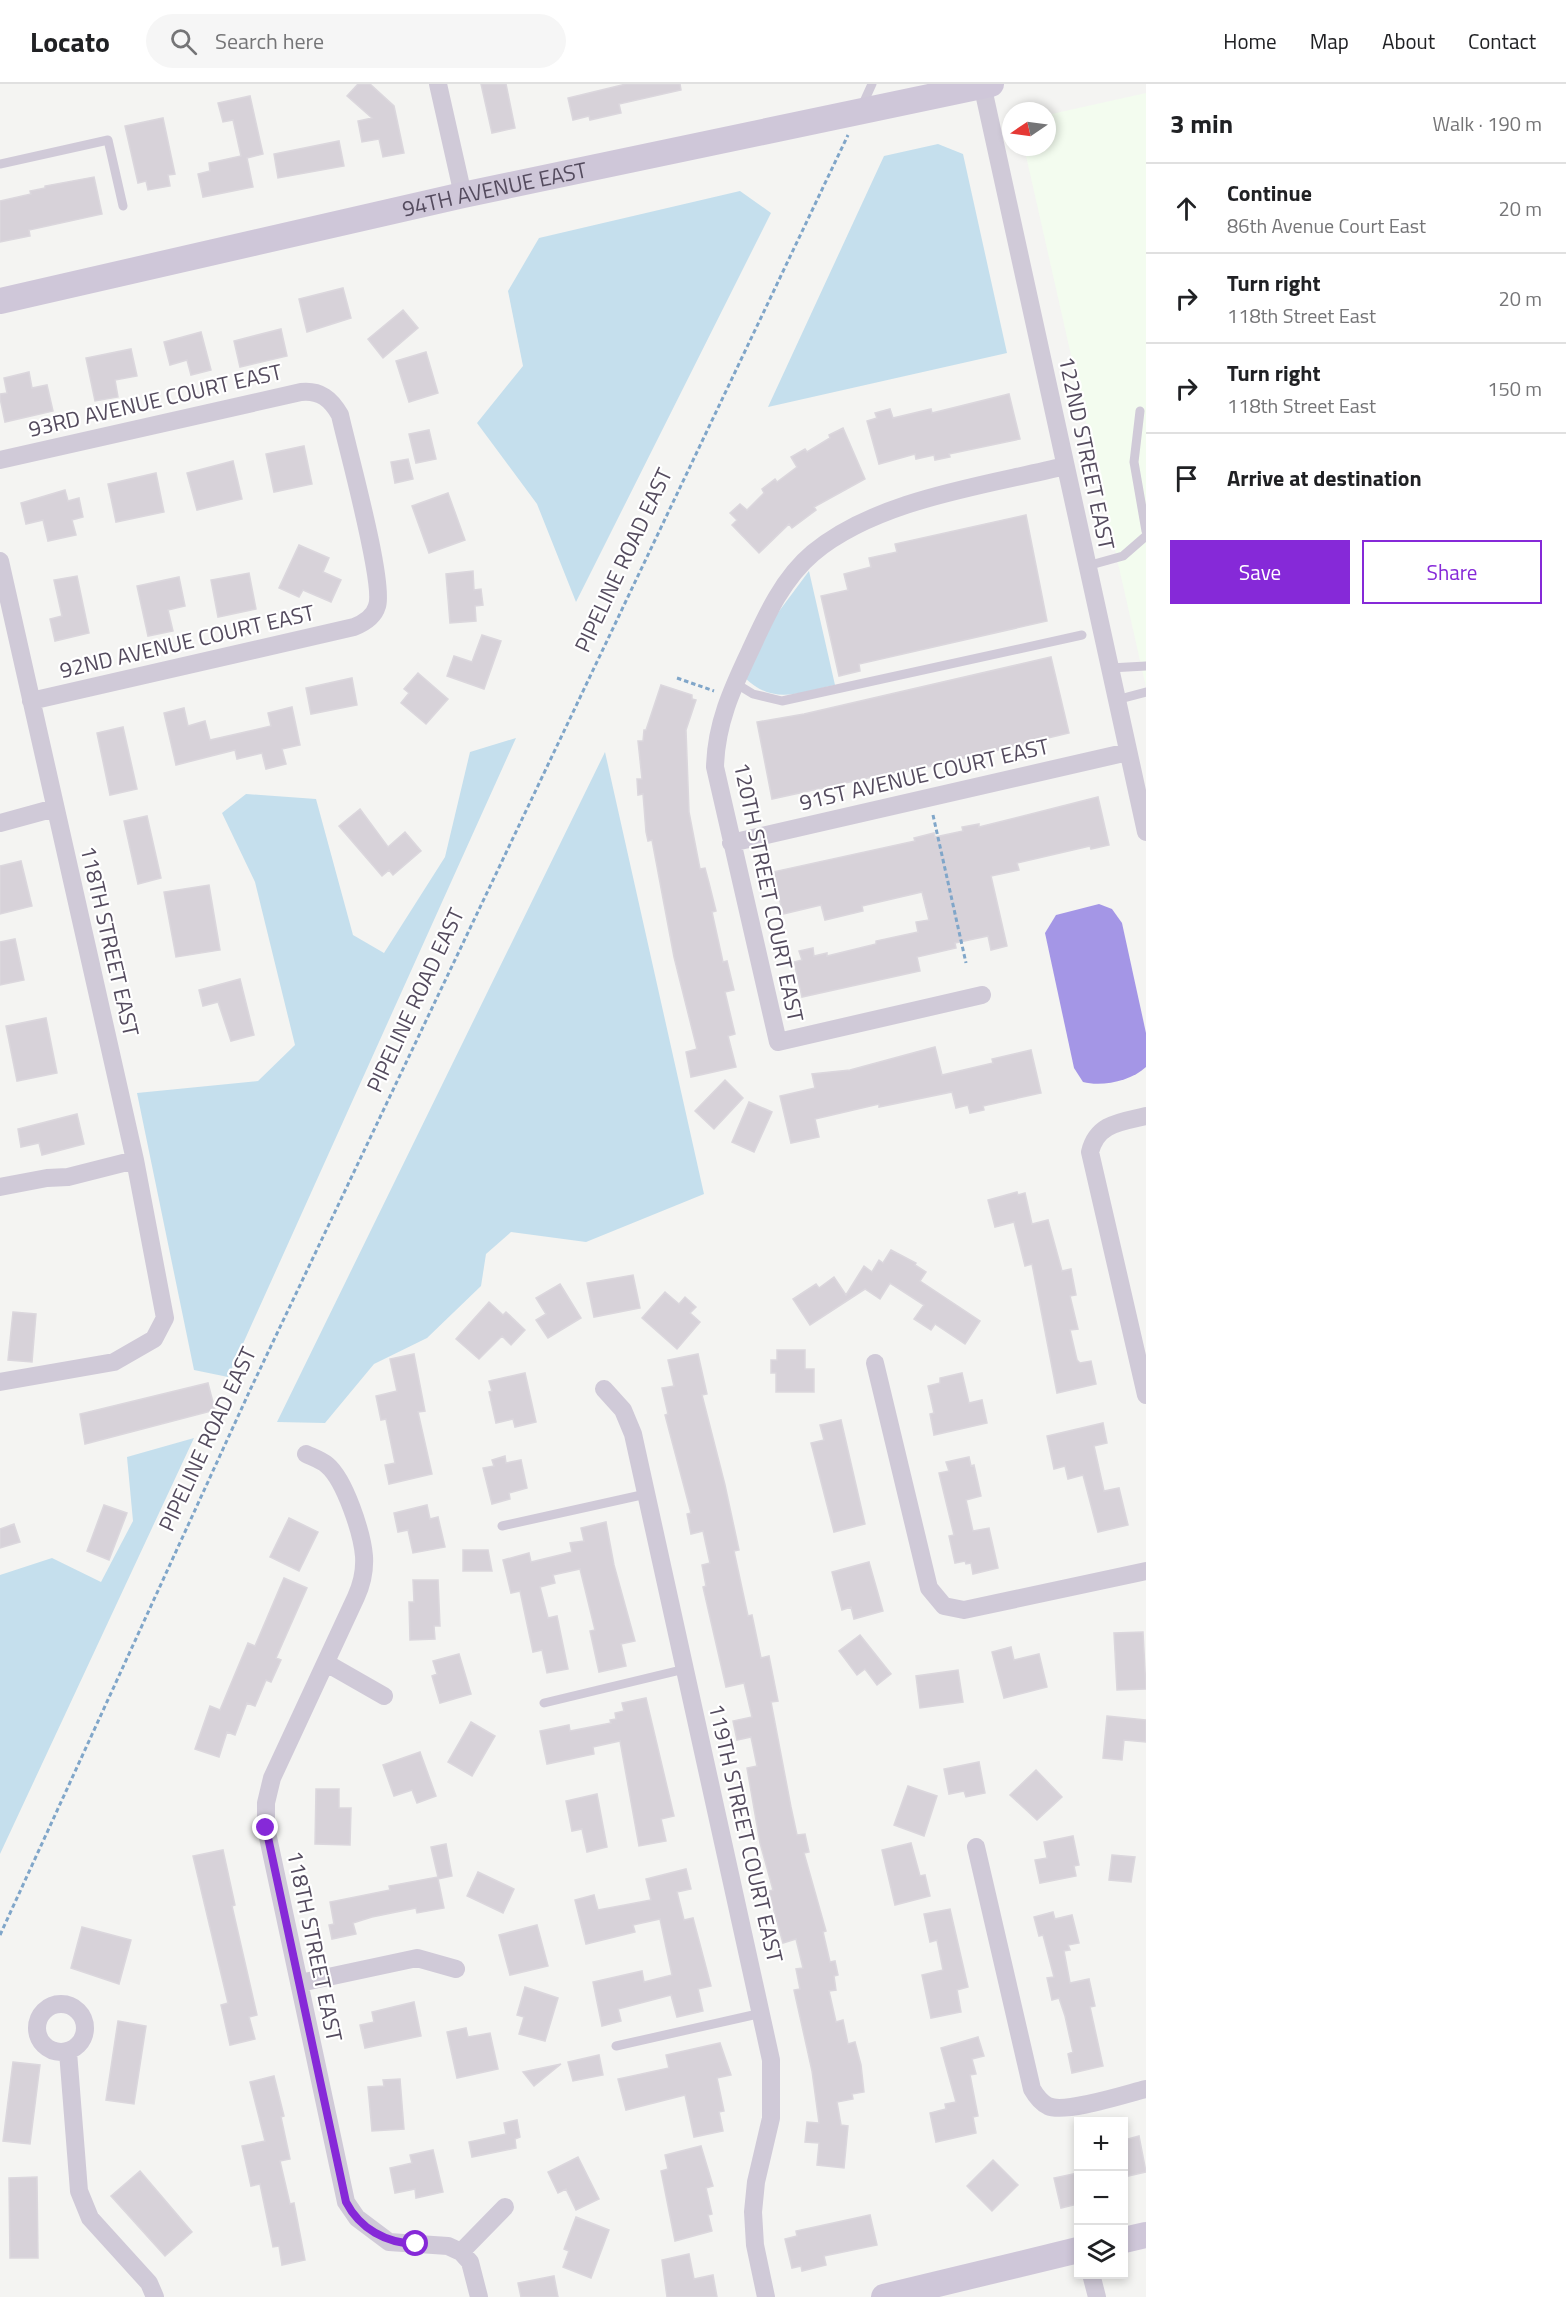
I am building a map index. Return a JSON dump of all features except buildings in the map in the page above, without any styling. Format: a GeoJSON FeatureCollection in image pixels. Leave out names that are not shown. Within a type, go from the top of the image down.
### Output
{"type":"FeatureCollection","features":[{"type":"Feature","properties":{"kind":"main road","name":"94TH AVENUE EAST"},"geometry":{"type":"LineString","coordinates":[[0,301],[463,195],[985,85]]}},
{"type":"Feature","properties":{"kind":"main road"},"geometry":{"type":"LineString","coordinates":[[1128,2239],[1146,2235]]}},
{"type":"Feature","properties":{"kind":"main road"},"geometry":{"type":"LineString","coordinates":[[884,2297],[1074,2251]]}},
{"type":"Feature","properties":{"kind":"street"},"geometry":{"type":"LineString","coordinates":[[438,84],[463,195]]}},
{"type":"Feature","properties":{"kind":"street","name":"122ND STREET EAST"},"geometry":{"type":"LineString","coordinates":[[985,85],[1065,466],[1146,832]]}},
{"type":"Feature","properties":{"kind":"street","name":"93RD AVENUE COURT EAST"},"geometry":{"type":"LineString","coordinates":[[0,460],[301,392],[321,395],[334,404],[340,415],[376,572],[378,604],[366,621],[354,627]]}},
{"type":"Feature","properties":{"kind":"street"},"geometry":{"type":"LineString","coordinates":[[735,682],[768,612],[790,577],[813,553],[846,531],[887,512],[1065,466]]}},
{"type":"Feature","properties":{"kind":"street","name":"118TH STREET EAST"},"geometry":{"type":"LineString","coordinates":[[0,561],[135,1160],[165,1318],[159,1331],[144,1347],[114,1362],[0,1382]]}},
{"type":"Feature","properties":{"kind":"street","name":"92ND AVENUE COURT EAST"},"geometry":{"type":"LineString","coordinates":[[31,701],[354,627]]}},
{"type":"Feature","properties":{"kind":"street","name":"120TH STREET COURT EAST"},"geometry":{"type":"LineString","coordinates":[[735,682],[721,716],[716,740],[715,767],[778,1042],[982,995]]}},
{"type":"Feature","properties":{"kind":"street","name":"91ST AVENUE COURT EAST"},"geometry":{"type":"LineString","coordinates":[[731,843],[1128,752]]}},
{"type":"Feature","properties":{"kind":"street"},"geometry":{"type":"LineString","coordinates":[[0,823],[55,808]]}},
{"type":"Feature","properties":{"kind":"street"},"geometry":{"type":"LineString","coordinates":[[1146,1116],[1108,1126],[1096,1136],[1090,1152],[1146,1395]]}},
{"type":"Feature","properties":{"kind":"street"},"geometry":{"type":"LineString","coordinates":[[0,1187],[47,1178],[68,1177],[135,1160]]}},
{"type":"Feature","properties":{"kind":"street"},"geometry":{"type":"LineString","coordinates":[[875,1363],[929,1588],[944,1606],[964,1610],[1146,1571]]}},
{"type":"Feature","properties":{"kind":"street","name":"119TH STREET COURT EAST"},"geometry":{"type":"LineString","coordinates":[[604,1389],[623,1410],[633,1434],[771,2060],[773,2093],[753,2212],[755,2246],[766,2297]]}},
{"type":"Feature","properties":{"kind":"street","name":"118TH STREET EAST"},"geometry":{"type":"LineString","coordinates":[[306,1454],[327,1465],[338,1479],[355,1519],[364,1557],[361,1585],[328,1664],[272,1778],[266,1803],[266,1828],[346,2202],[357,2218],[389,2242],[448,2246],[461,2252]]}},
{"type":"Feature","properties":{"kind":"street"},"geometry":{"type":"LineString","coordinates":[[328,1664],[384,1696]]}},
{"type":"Feature","properties":{"kind":"street"},"geometry":{"type":"LineString","coordinates":[[976,1847],[1032,2089],[1044,2103],[1056,2108],[1146,2089]]}},
{"type":"Feature","properties":{"kind":"street"},"geometry":{"type":"LineString","coordinates":[[300,1983],[417,1958],[456,1969]]}},
{"type":"Feature","properties":{"kind":"street"},"geometry":{"type":"LineString","coordinates":[[68,2052],[79,2191],[86,2211],[149,2283],[156,2297]]}},
{"type":"Feature","properties":{"kind":"street"},"geometry":{"type":"LineString","coordinates":[[478,2297],[470,2262],[461,2252],[505,2207]]}},
{"type":"Feature","properties":{"kind":"street"},"geometry":{"type":"LineString","coordinates":[[1092,2279],[1096,2297]]}},
{"type":"Feature","properties":{"kind":"lane"},"geometry":{"type":"LineString","coordinates":[[859,112],[872,84]]}},
{"type":"Feature","properties":{"kind":"lane"},"geometry":{"type":"LineString","coordinates":[[0,164],[108,140],[123,206]]}},
{"type":"Feature","properties":{"kind":"lane"},"geometry":{"type":"LineString","coordinates":[[1140,411],[1134,462],[1146,531]]}},
{"type":"Feature","properties":{"kind":"lane"},"geometry":{"type":"LineString","coordinates":[[1087,566],[1123,556],[1146,536]]}},
{"type":"Feature","properties":{"kind":"lane"},"geometry":{"type":"LineString","coordinates":[[735,682],[753,694],[782,701],[1082,635]]}},
{"type":"Feature","properties":{"kind":"lane"},"geometry":{"type":"LineString","coordinates":[[1109,668],[1146,666]]}},
{"type":"Feature","properties":{"kind":"lane"},"geometry":{"type":"LineString","coordinates":[[1116,700],[1146,692]]}},
{"type":"Feature","properties":{"kind":"lane"},"geometry":{"type":"LineString","coordinates":[[502,1526],[646,1494]]}},
{"type":"Feature","properties":{"kind":"lane"},"geometry":{"type":"LineString","coordinates":[[544,1702],[685,1669]]}},
{"type":"Feature","properties":{"kind":"lane"},"geometry":{"type":"LineString","coordinates":[[616,2046],[762,2013]]}},
{"type":"Feature","properties":{"kind":"path","name":"PIPELINE ROAD EAST"},"geometry":{"type":"LineString","coordinates":[[0,1935],[251,1388],[859,112]]}},
{"type":"Feature","properties":{"kind":"path"},"geometry":{"type":"LineString","coordinates":[[677,678],[716,692]]}},
{"type":"Feature","properties":{"kind":"path"},"geometry":{"type":"LineString","coordinates":[[932,813],[966,963]]}},
{"type":"Feature","properties":{"kind":"shaded area"},"geometry":{"type":"Polygon","coordinates":[[[1146,93],[1146,687],[1026,156],[1056,156],[1056,113],[1146,93]]]}},
{"type":"Feature","properties":{"kind":"shaded area"},"geometry":{"type":"Polygon","coordinates":[[[938,144],[963,154],[1007,353],[768,407],[884,156],[938,144]]]}},
{"type":"Feature","properties":{"kind":"shaded area"},"geometry":{"type":"Polygon","coordinates":[[[740,191],[771,213],[576,602],[537,504],[477,423],[523,366],[508,291],[539,238],[740,191]]]}},
{"type":"Feature","properties":{"kind":"shaded area"},"geometry":{"type":"Polygon","coordinates":[[[809,571],[835,685],[788,695],[766,692],[745,678],[771,622],[809,571]]]}},
{"type":"Feature","properties":{"kind":"shaded area"},"geometry":{"type":"Polygon","coordinates":[[[516,738],[228,1377],[194,1370],[137,1093],[258,1081],[295,1045],[255,882],[222,813],[246,794],[316,799],[353,935],[384,953],[445,857],[470,752],[516,738]]]}},
{"type":"Feature","properties":{"kind":"shaded area"},"geometry":{"type":"Polygon","coordinates":[[[605,752],[704,1194],[586,1242],[511,1232],[486,1254],[481,1286],[427,1338],[374,1364],[325,1423],[277,1422],[605,752]]]}},
{"type":"Feature","properties":{"kind":"shaded area"},"geometry":{"type":"Polygon","coordinates":[[[1099,904],[1112,909],[1122,923],[1146,1033],[1146,1067],[1116,1082],[1099,1084],[1083,1082],[1074,1068],[1045,933],[1056,915],[1099,904]]]}},
{"type":"Feature","properties":{"kind":"shaded area"},"geometry":{"type":"Polygon","coordinates":[[[194,1438],[0,1854],[0,1575],[52,1558],[101,1582],[133,1521],[127,1457],[194,1438]]]}},
{"type":"Feature","properties":{"kind":"route"},"geometry":{"type":"LineString","coordinates":[[266,1828],[339,2179],[346,2202],[357,2218],[377,2235],[389,2242],[416,2244]]}}]}
